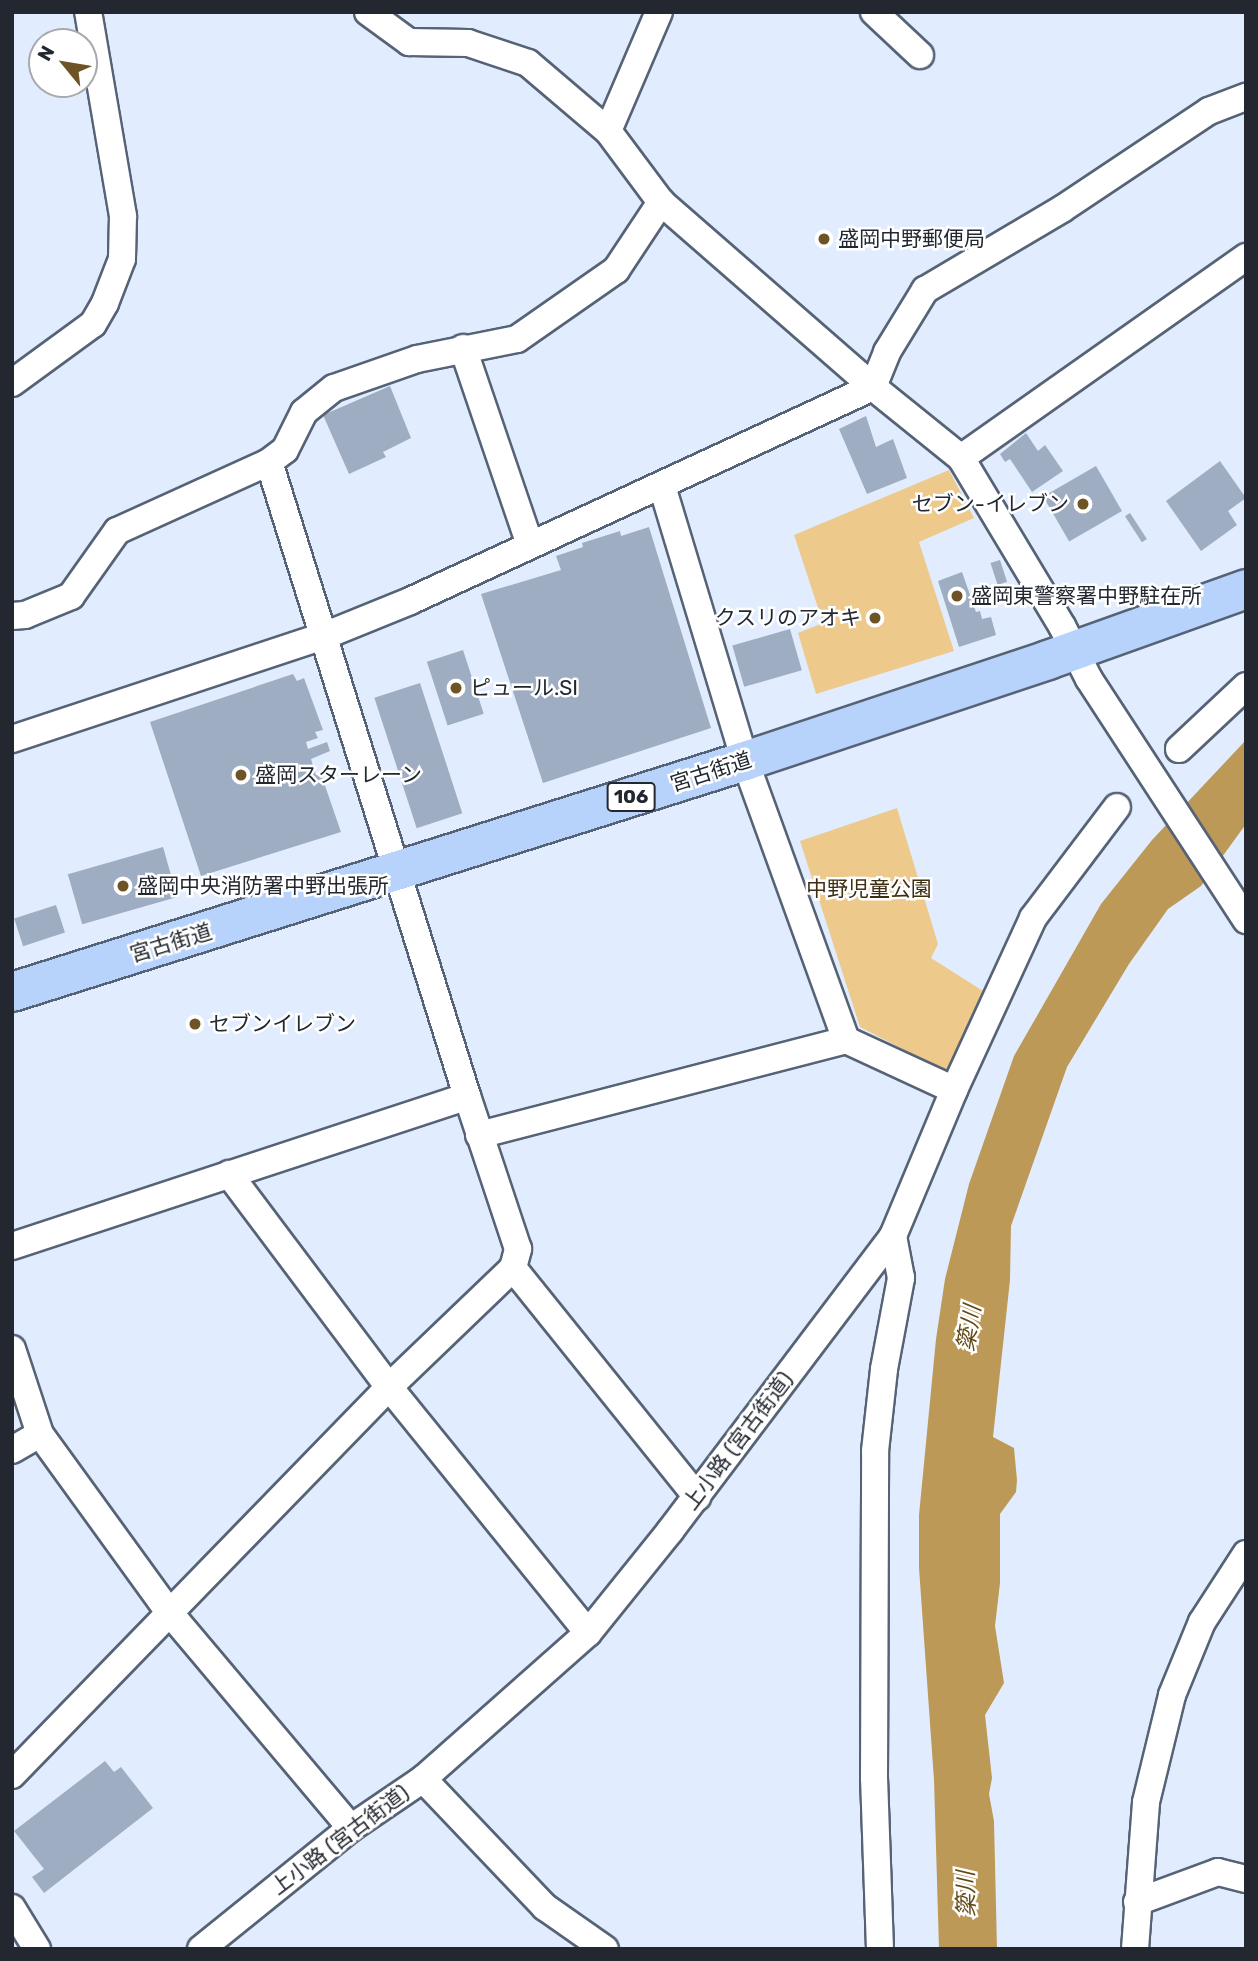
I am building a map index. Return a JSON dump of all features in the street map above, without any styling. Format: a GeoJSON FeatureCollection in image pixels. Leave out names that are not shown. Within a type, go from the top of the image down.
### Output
{"type":"FeatureCollection","features":[{"type":"Feature","properties":{"kind":"highway","name":"宮古街道"},"geometry":{"type":"LineString","coordinates":[[12,992],[745,761],[1075,650],[1246,589]]}},
{"type":"Feature","properties":{"kind":"street"},"geometry":{"type":"LineString","coordinates":[[12,383],[93,324],[106,303],[122,260],[123,216],[88,12]]}},
{"type":"Feature","properties":{"kind":"street"},"geometry":{"type":"LineString","coordinates":[[368,12],[409,42],[468,43],[528,63],[608,131],[661,202],[873,387],[961,458],[1089,678],[1246,920]]}},
{"type":"Feature","properties":{"kind":"street"},"geometry":{"type":"LineString","coordinates":[[608,131],[659,12]]}},
{"type":"Feature","properties":{"kind":"street"},"geometry":{"type":"LineString","coordinates":[[874,12],[920,55]]}},
{"type":"Feature","properties":{"kind":"street"},"geometry":{"type":"LineString","coordinates":[[12,739],[324,636],[410,601],[873,387],[887,352],[925,290],[1062,209],[1209,111],[1246,97]]}},
{"type":"Feature","properties":{"kind":"street"},"geometry":{"type":"LineString","coordinates":[[12,616],[25,615],[71,596],[117,531],[269,462],[285,450],[304,412],[334,388],[417,359],[517,339],[616,270],[661,202]]}},
{"type":"Feature","properties":{"kind":"street"},"geometry":{"type":"LineString","coordinates":[[961,458],[1246,257]]}},
{"type":"Feature","properties":{"kind":"street"},"geometry":{"type":"LineString","coordinates":[[463,348],[530,545]]}},
{"type":"Feature","properties":{"kind":"street"},"geometry":{"type":"LineString","coordinates":[[12,1775],[389,1387],[513,1268],[518,1249],[479,1135],[269,462]]}},
{"type":"Feature","properties":{"kind":"street"},"geometry":{"type":"LineString","coordinates":[[662,486],[745,761],[845,1040]]}},
{"type":"Feature","properties":{"kind":"street"},"geometry":{"type":"LineString","coordinates":[[1179,749],[1246,686]]}},
{"type":"Feature","properties":{"kind":"street","name":"上小路 (宮古街道)"},"geometry":{"type":"LineString","coordinates":[[201,1949],[351,1828],[423,1779],[588,1633],[697,1497],[893,1236],[954,1090],[1034,918],[1117,807]]}},
{"type":"Feature","properties":{"kind":"street"},"geometry":{"type":"LineString","coordinates":[[479,1135],[845,1040],[954,1090]]}},
{"type":"Feature","properties":{"kind":"street"},"geometry":{"type":"LineString","coordinates":[[12,1246],[467,1096]]}},
{"type":"Feature","properties":{"kind":"street"},"geometry":{"type":"LineString","coordinates":[[229,1174],[389,1387],[588,1633]]}},
{"type":"Feature","properties":{"kind":"street"},"geometry":{"type":"LineString","coordinates":[[880,1949],[874,1778],[874,1451],[884,1368],[901,1278],[893,1236]]}},
{"type":"Feature","properties":{"kind":"street"},"geometry":{"type":"LineString","coordinates":[[513,1268],[697,1497]]}},
{"type":"Feature","properties":{"kind":"street"},"geometry":{"type":"LineString","coordinates":[[12,1349],[40,1434],[169,1612],[351,1828]]}},
{"type":"Feature","properties":{"kind":"street"},"geometry":{"type":"LineString","coordinates":[[12,1450],[40,1434]]}},
{"type":"Feature","properties":{"kind":"street"},"geometry":{"type":"LineString","coordinates":[[1135,1949],[1146,1802],[1172,1695],[1202,1622],[1246,1554]]}},
{"type":"Feature","properties":{"kind":"street"},"geometry":{"type":"LineString","coordinates":[[423,1779],[545,1907],[605,1949]]}},
{"type":"Feature","properties":{"kind":"street"},"geometry":{"type":"LineString","coordinates":[[1138,1902],[1218,1872],[1246,1879]]}},
{"type":"Feature","properties":{"kind":"street"},"geometry":{"type":"LineString","coordinates":[[12,1908],[37,1949]]}},
{"type":"Feature","properties":{"kind":"green space"},"geometry":{"type":"Polygon","coordinates":[[[949,470],[974,518],[919,542],[954,651],[816,694],[798,633],[823,623],[794,535],[949,470]]]}},
{"type":"Feature","properties":{"kind":"green space","name":"中野児童公園"},"geometry":{"type":"Polygon","coordinates":[[[897,808],[938,944],[931,958],[983,991],[947,1072],[860,1027],[800,841],[897,808]]]}},
{"type":"Feature","properties":{"kind":"water","name":"簗川"},"geometry":{"type":"Polygon","coordinates":[[[1246,740],[1246,824],[1201,886],[1168,909],[1129,964],[1067,1067],[1011,1226],[1010,1280],[993,1437],[1014,1448],[1017,1480],[1016,1492],[1000,1514],[1000,1583],[995,1626],[1004,1683],[985,1715],[992,1778],[989,1794],[994,1821],[997,1949],[939,1949],[934,1780],[919,1568],[919,1515],[936,1339],[945,1279],[969,1184],[1014,1056],[1101,904],[1152,840],[1246,740]]]}},
{"type":"Feature","properties":{"kind":"building"},"geometry":{"type":"Polygon","coordinates":[[[390,386],[411,438],[383,452],[386,457],[349,474],[323,415],[390,386]]]}},
{"type":"Feature","properties":{"kind":"building"},"geometry":{"type":"Polygon","coordinates":[[[866,416],[876,447],[893,439],[907,478],[867,494],[839,429],[866,416]]]}},
{"type":"Feature","properties":{"kind":"building"},"geometry":{"type":"Polygon","coordinates":[[[1026,433],[1038,451],[1045,445],[1063,471],[1032,492],[1010,459],[1005,462],[1000,454],[1026,433]]]}},
{"type":"Feature","properties":{"kind":"building"},"geometry":{"type":"Polygon","coordinates":[[[1220,461],[1246,498],[1228,511],[1237,525],[1201,551],[1166,501],[1220,461]]]}},
{"type":"Feature","properties":{"kind":"building","name":"セブン-イレブン"},"geometry":{"type":"Polygon","coordinates":[[[1096,466],[1122,511],[1069,542],[1043,496],[1096,466]]]}},
{"type":"Feature","properties":{"kind":"building"},"geometry":{"type":"Polygon","coordinates":[[[1130,513],[1147,539],[1142,542],[1125,516],[1130,513]]]}},
{"type":"Feature","properties":{"kind":"building"},"geometry":{"type":"Polygon","coordinates":[[[649,527],[711,728],[543,783],[481,594],[561,570],[556,556],[583,547],[582,543],[620,531],[621,536],[649,527]]]}},
{"type":"Feature","properties":{"kind":"building"},"geometry":{"type":"Polygon","coordinates":[[[1000,560],[1007,582],[998,585],[990,563],[1000,560]]]}},
{"type":"Feature","properties":{"kind":"building","name":"盛岡東警察署中野駐在所"},"geometry":{"type":"Polygon","coordinates":[[[962,572],[976,612],[980,611],[982,619],[991,617],[996,635],[959,647],[938,581],[962,572]]]}},
{"type":"Feature","properties":{"kind":"building"},"geometry":{"type":"Polygon","coordinates":[[[790,629],[802,670],[744,687],[732,646],[790,629]]]}},
{"type":"Feature","properties":{"kind":"building","name":"ピュール.SI"},"geometry":{"type":"Polygon","coordinates":[[[463,650],[484,714],[448,725],[427,662],[463,650]]]}},
{"type":"Feature","properties":{"kind":"building","name":"盛岡スターレーン"},"geometry":{"type":"Polygon","coordinates":[[[293,674],[297,681],[304,678],[323,730],[315,732],[318,738],[306,742],[308,749],[327,742],[330,751],[311,759],[316,775],[321,774],[341,832],[201,876],[150,722],[293,674]]]}},
{"type":"Feature","properties":{"kind":"building"},"geometry":{"type":"Polygon","coordinates":[[[420,683],[462,813],[417,828],[374,698],[420,683]]]}},
{"type":"Feature","properties":{"kind":"building","name":"盛岡中央消防署中野出張所"},"geometry":{"type":"Polygon","coordinates":[[[163,847],[177,897],[82,924],[68,874],[163,847]]]}},
{"type":"Feature","properties":{"kind":"building"},"geometry":{"type":"Polygon","coordinates":[[[56,905],[65,933],[23,946],[14,919],[56,905]]]}},
{"type":"Feature","properties":{"kind":"building"},"geometry":{"type":"Polygon","coordinates":[[[105,1761],[114,1772],[121,1767],[153,1808],[44,1893],[32,1877],[44,1869],[14,1831],[105,1761]]]}},
{"type":"Feature","properties":{"kind":"place","name":"盛岡中野郵便局"},"geometry":{"type":"Point","coordinates":[824,239]}},
{"type":"Feature","properties":{"kind":"place","name":"セブン-イレブン"},"geometry":{"type":"Point","coordinates":[1083,504]}},
{"type":"Feature","properties":{"kind":"place","name":"盛岡東警察署中野駐在所"},"geometry":{"type":"Point","coordinates":[957,596]}},
{"type":"Feature","properties":{"kind":"place","name":"クスリのアオキ"},"geometry":{"type":"Point","coordinates":[875,618]}},
{"type":"Feature","properties":{"kind":"place","name":"ピュール.SI"},"geometry":{"type":"Point","coordinates":[456,688]}},
{"type":"Feature","properties":{"kind":"place","name":"盛岡スターレーン"},"geometry":{"type":"Point","coordinates":[241,775]}},
{"type":"Feature","properties":{"kind":"place","name":"盛岡中央消防署中野出張所"},"geometry":{"type":"Point","coordinates":[123,886]}},
{"type":"Feature","properties":{"kind":"place","name":"セブンイレブン"},"geometry":{"type":"Point","coordinates":[195,1024]}}]}
